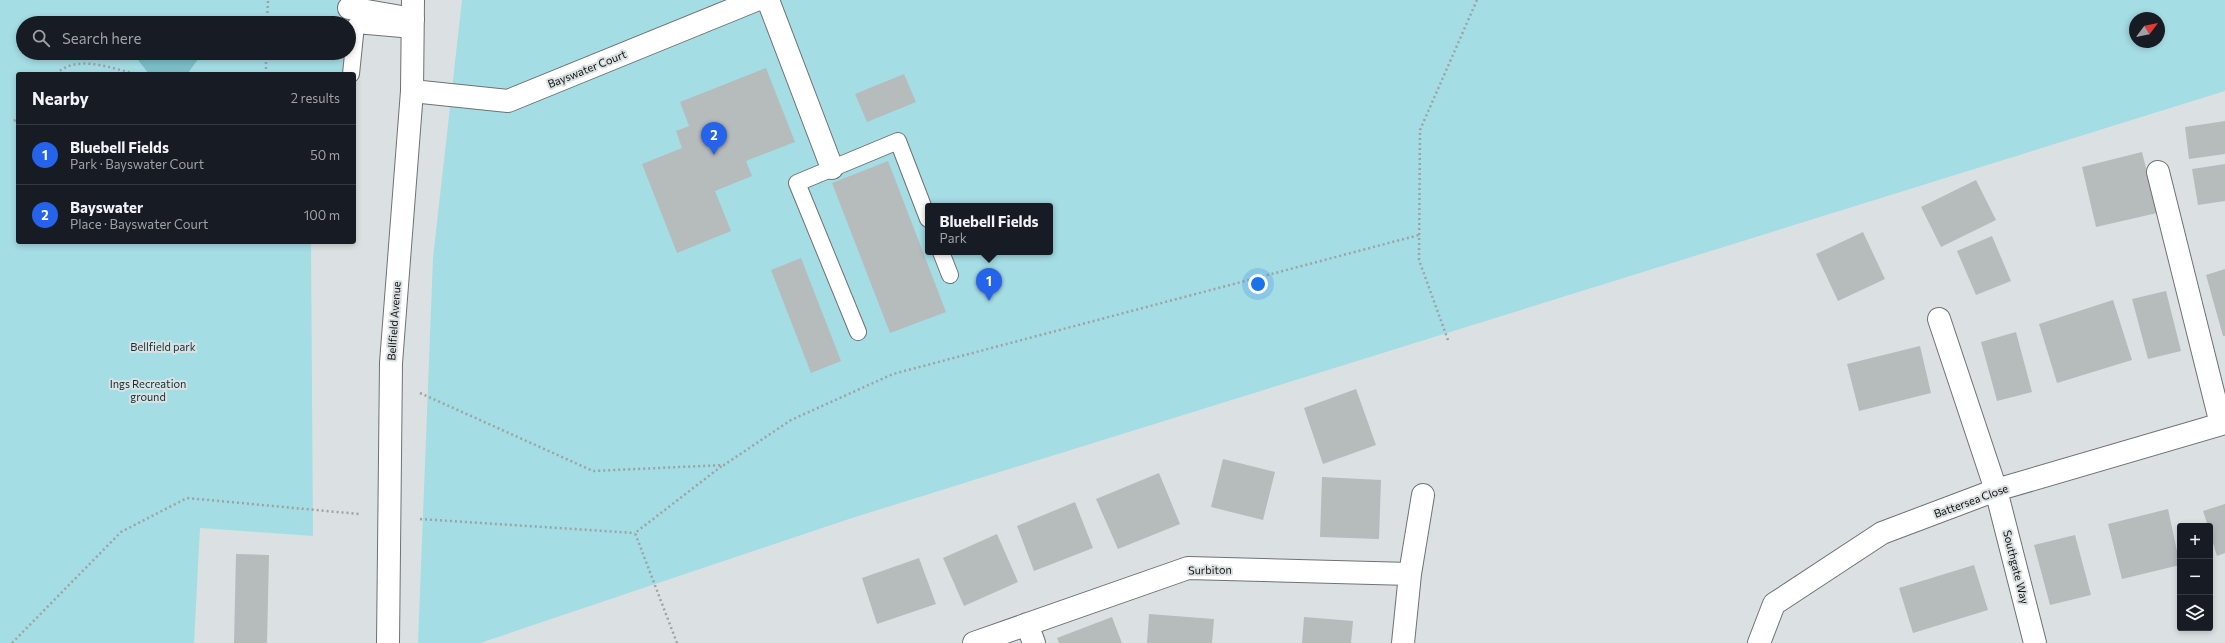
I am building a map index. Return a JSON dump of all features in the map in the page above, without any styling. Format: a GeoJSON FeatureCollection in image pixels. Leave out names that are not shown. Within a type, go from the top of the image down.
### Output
{"type":"FeatureCollection","features":[{"type":"Feature","properties":{"kind":"street","name":"Bayswater Court"},"geometry":{"type":"LineString","coordinates":[[412,91],[508,101],[756,0]]}},
{"type":"Feature","properties":{"kind":"street"},"geometry":{"type":"LineString","coordinates":[[768,0],[832,168]]}},
{"type":"Feature","properties":{"kind":"street"},"geometry":{"type":"LineString","coordinates":[[349,8],[413,17]]}},
{"type":"Feature","properties":{"kind":"street","name":"Bellfield Avenue"},"geometry":{"type":"LineString","coordinates":[[388,643],[390,379],[412,91],[413,17]]}},
{"type":"Feature","properties":{"kind":"street"},"geometry":{"type":"LineString","coordinates":[[2158,172],[2223,423]]}},
{"type":"Feature","properties":{"kind":"street","name":"Southgate Way"},"geometry":{"type":"LineString","coordinates":[[1939,319],[1996,490],[2036,643]]}},
{"type":"Feature","properties":{"kind":"street","name":"Battersea Close"},"geometry":{"type":"LineString","coordinates":[[1759,643],[1774,604],[1876,538],[1996,490],[2223,423]]}},
{"type":"Feature","properties":{"kind":"street"},"geometry":{"type":"LineString","coordinates":[[1403,643],[1410,574],[1423,494]]}},
{"type":"Feature","properties":{"kind":"street","name":"Surbiton"},"geometry":{"type":"LineString","coordinates":[[974,643],[1031,633],[1188,568],[1410,574]]}},
{"type":"Feature","properties":{"kind":"lane"},"geometry":{"type":"LineString","coordinates":[[356,25],[413,17]]}},
{"type":"Feature","properties":{"kind":"lane"},"geometry":{"type":"LineString","coordinates":[[351,72],[352,60]]}},
{"type":"Feature","properties":{"kind":"lane"},"geometry":{"type":"LineString","coordinates":[[858,332],[797,183],[898,141],[925,211]]}},
{"type":"Feature","properties":{"kind":"lane"},"geometry":{"type":"LineString","coordinates":[[941,255],[950,276]]}},
{"type":"Feature","properties":{"kind":"path"},"geometry":{"type":"LineString","coordinates":[[267,16],[268,0]]}},
{"type":"Feature","properties":{"kind":"path"},"geometry":{"type":"LineString","coordinates":[[1448,340],[1419,260],[1420,130],[1477,0]]}},
{"type":"Feature","properties":{"kind":"path"},"geometry":{"type":"LineString","coordinates":[[266,60],[266,72]]}},
{"type":"Feature","properties":{"kind":"path"},"geometry":{"type":"LineString","coordinates":[[59,72],[68,66],[91,64],[129,72]]}},
{"type":"Feature","properties":{"kind":"path"},"geometry":{"type":"LineString","coordinates":[[12,643],[120,532],[187,498],[390,517],[635,532],[724,465],[791,420],[894,374],[1419,235]]}},
{"type":"Feature","properties":{"kind":"path"},"geometry":{"type":"LineString","coordinates":[[390,379],[593,471],[724,465]]}},
{"type":"Feature","properties":{"kind":"path"},"geometry":{"type":"LineString","coordinates":[[635,532],[677,643]]}},
{"type":"Feature","properties":{"kind":"green space","name":"Ings Recreation ground"},"geometry":{"type":"Polygon","coordinates":[[[0,0],[343,0],[355,16],[16,16],[16,60],[346,60],[343,72],[16,72],[16,244],[311,244],[313,536],[200,528],[194,643],[0,643],[0,0]]]}},
{"type":"Feature","properties":{"kind":"green space"},"geometry":{"type":"Polygon","coordinates":[[[462,0],[2225,0],[2225,91],[852,518],[480,643],[418,643],[433,258],[462,0]]]}},
{"type":"Feature","properties":{"kind":"shaded area"},"geometry":{"type":"Polygon","coordinates":[[[138,60],[198,60],[188,72],[147,72],[138,60]]]}},
{"type":"Feature","properties":{"kind":"building"},"geometry":{"type":"Polygon","coordinates":[[[766,68],[795,142],[746,161],[752,176],[715,191],[731,231],[677,253],[642,164],[682,148],[676,131],[689,126],[680,102],[766,68]]]}},
{"type":"Feature","properties":{"kind":"building"},"geometry":{"type":"Polygon","coordinates":[[[904,74],[916,102],[867,122],[855,94],[904,74]]]}},
{"type":"Feature","properties":{"kind":"building"},"geometry":{"type":"Polygon","coordinates":[[[2225,121],[2225,154],[2189,159],[2185,127],[2225,121]]]}},
{"type":"Feature","properties":{"kind":"building"},"geometry":{"type":"Polygon","coordinates":[[[2142,152],[2157,213],[2096,227],[2082,167],[2142,152]]]}},
{"type":"Feature","properties":{"kind":"building"},"geometry":{"type":"Polygon","coordinates":[[[888,161],[946,312],[890,333],[832,183],[888,161]]]}},
{"type":"Feature","properties":{"kind":"building"},"geometry":{"type":"Polygon","coordinates":[[[2225,164],[2225,201],[2198,205],[2192,169],[2225,164]]]}},
{"type":"Feature","properties":{"kind":"building"},"geometry":{"type":"Polygon","coordinates":[[[1976,180],[1996,220],[1941,247],[1921,207],[1976,180]]]}},
{"type":"Feature","properties":{"kind":"building"},"geometry":{"type":"Polygon","coordinates":[[[1863,232],[1885,279],[1838,301],[1816,254],[1863,232]]]}},
{"type":"Feature","properties":{"kind":"building"},"geometry":{"type":"Polygon","coordinates":[[[1992,236],[2011,281],[1976,295],[1957,251],[1992,236]]]}},
{"type":"Feature","properties":{"kind":"building"},"geometry":{"type":"Polygon","coordinates":[[[801,258],[841,361],[811,373],[771,270],[801,258]]]}},
{"type":"Feature","properties":{"kind":"building"},"geometry":{"type":"Polygon","coordinates":[[[2225,269],[2225,336],[2223,336],[2206,275],[2225,269]]]}},
{"type":"Feature","properties":{"kind":"building"},"geometry":{"type":"Polygon","coordinates":[[[2166,291],[2181,351],[2148,359],[2132,299],[2166,291]]]}},
{"type":"Feature","properties":{"kind":"building"},"geometry":{"type":"Polygon","coordinates":[[[2113,300],[2132,360],[2057,383],[2039,324],[2113,300]]]}},
{"type":"Feature","properties":{"kind":"building"},"geometry":{"type":"Polygon","coordinates":[[[2016,332],[2032,392],[1997,401],[1981,342],[2016,332]]]}},
{"type":"Feature","properties":{"kind":"building"},"geometry":{"type":"Polygon","coordinates":[[[1920,346],[1931,393],[1859,411],[1847,364],[1920,346]]]}},
{"type":"Feature","properties":{"kind":"building"},"geometry":{"type":"Polygon","coordinates":[[[1356,389],[1376,445],[1323,464],[1304,408],[1356,389]]]}},
{"type":"Feature","properties":{"kind":"building"},"geometry":{"type":"Polygon","coordinates":[[[1223,459],[1275,472],[1263,520],[1211,507],[1223,459]]]}},
{"type":"Feature","properties":{"kind":"building"},"geometry":{"type":"Polygon","coordinates":[[[1159,473],[1180,524],[1118,549],[1096,499],[1159,473]]]}},
{"type":"Feature","properties":{"kind":"building"},"geometry":{"type":"Polygon","coordinates":[[[1322,477],[1381,480],[1379,539],[1320,537],[1322,477]]]}},
{"type":"Feature","properties":{"kind":"building"},"geometry":{"type":"Polygon","coordinates":[[[1075,502],[1093,548],[1034,571],[1017,526],[1075,502]]]}},
{"type":"Feature","properties":{"kind":"building"},"geometry":{"type":"Polygon","coordinates":[[[2225,504],[2225,553],[2217,556],[2213,543],[2213,523],[2207,523],[2203,511],[2225,504]]]}},
{"type":"Feature","properties":{"kind":"building"},"geometry":{"type":"Polygon","coordinates":[[[2168,509],[2177,551],[2177,566],[2122,579],[2108,524],[2168,509]]]}},
{"type":"Feature","properties":{"kind":"building"},"geometry":{"type":"Polygon","coordinates":[[[997,534],[1018,582],[964,606],[943,558],[997,534]]]}},
{"type":"Feature","properties":{"kind":"building"},"geometry":{"type":"Polygon","coordinates":[[[2075,535],[2091,595],[2050,605],[2034,545],[2075,535]]]}},
{"type":"Feature","properties":{"kind":"building"},"geometry":{"type":"Polygon","coordinates":[[[236,554],[269,555],[267,643],[234,643],[236,554]]]}},
{"type":"Feature","properties":{"kind":"building"},"geometry":{"type":"Polygon","coordinates":[[[919,558],[936,604],[877,624],[862,578],[919,558]]]}},
{"type":"Feature","properties":{"kind":"building"},"geometry":{"type":"Polygon","coordinates":[[[1974,565],[1988,610],[1913,633],[1899,588],[1974,565]]]}},
{"type":"Feature","properties":{"kind":"building"},"geometry":{"type":"Polygon","coordinates":[[[1149,614],[1214,619],[1212,643],[1147,643],[1149,614]]]}},
{"type":"Feature","properties":{"kind":"building"},"geometry":{"type":"Polygon","coordinates":[[[1112,617],[1122,643],[1059,643],[1057,638],[1112,617]]]}},
{"type":"Feature","properties":{"kind":"building"},"geometry":{"type":"Polygon","coordinates":[[[1304,617],[1353,621],[1351,643],[1302,643],[1304,617]]]}},
{"type":"Feature","properties":{"kind":"place","name":"Bayswater"},"geometry":{"type":"Point","coordinates":[714,155]}},
{"type":"Feature","properties":{"kind":"place","name":"Bluebell Fields"},"geometry":{"type":"Point","coordinates":[989,301]}},
{"type":"Feature","properties":{"kind":"park label","name":"Bellfield park"},"geometry":{"type":"Point","coordinates":[163,347]}}]}
